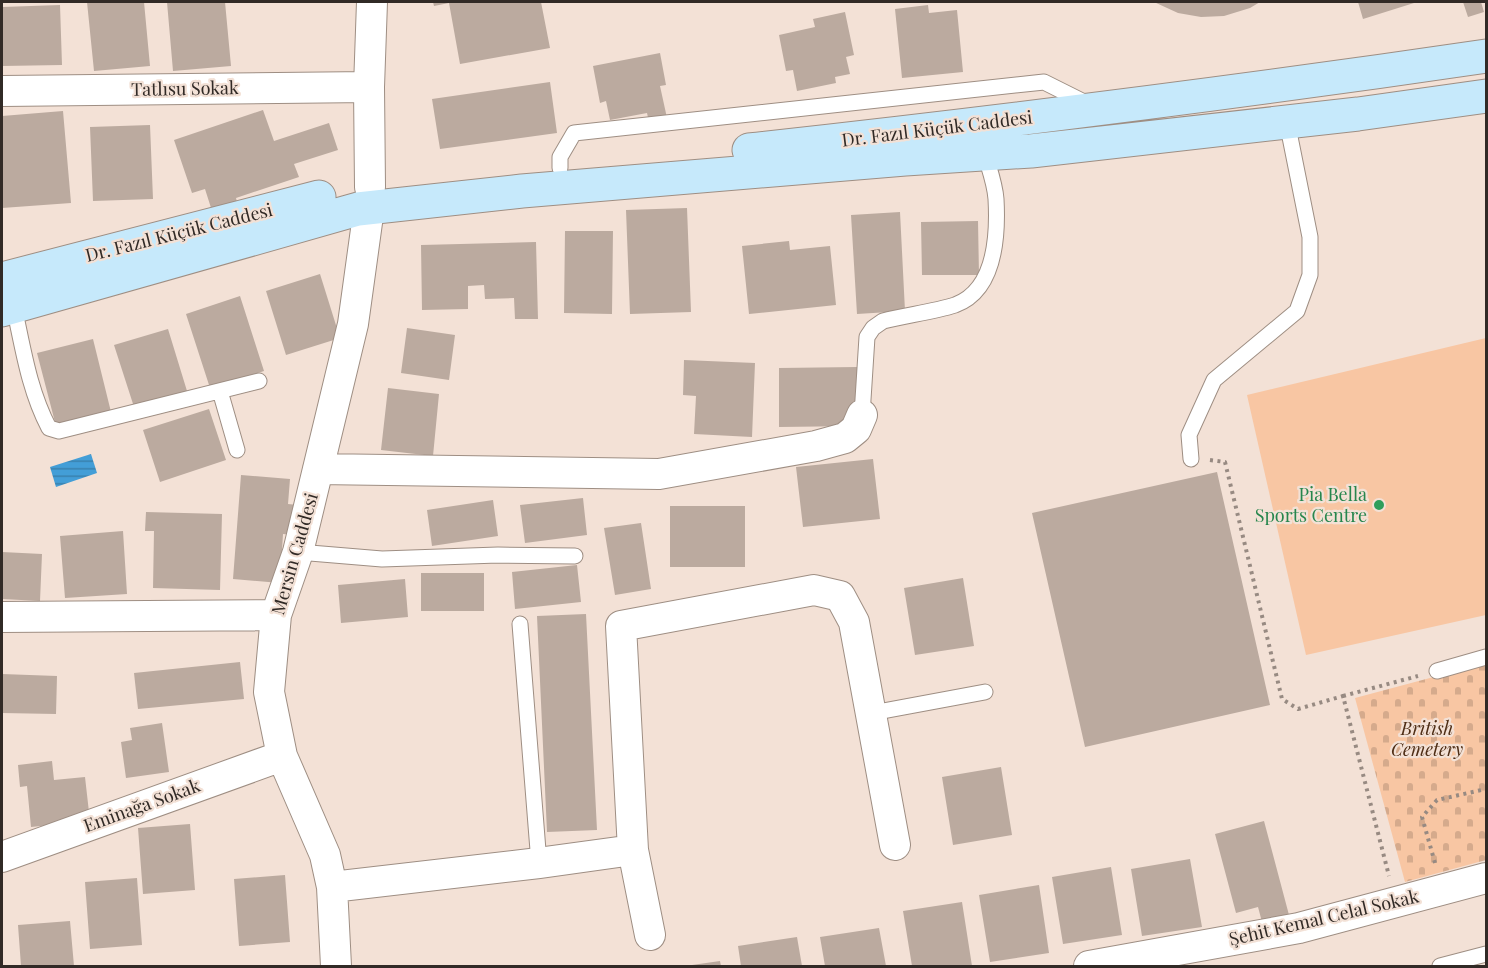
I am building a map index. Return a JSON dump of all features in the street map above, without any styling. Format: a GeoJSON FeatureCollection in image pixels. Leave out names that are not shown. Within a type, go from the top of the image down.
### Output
{"type":"FeatureCollection","features":[{"type":"Feature","properties":{"kind":"street","name":"Mersin Caddesi"},"geometry":{"type":"LineString","coordinates":[[336,966],[332,887],[326,855],[282,756],[269,692],[276,615],[298,552],[353,324],[371,192],[369,87],[372,2]]}},
{"type":"Feature","properties":{"kind":"street","name":"Dr. Fazıl Küçük Caddesi"},"geometry":{"type":"LineString","coordinates":[[6,299],[371,192],[560,168],[690,157],[998,123],[1486,56]]}},
{"type":"Feature","properties":{"kind":"street","name":"Tatlısu Sokak"},"geometry":{"type":"LineString","coordinates":[[2,92],[369,87]]}},
{"type":"Feature","properties":{"kind":"street"},"geometry":{"type":"LineString","coordinates":[[371,192],[522,191],[986,154],[1158,138],[1486,96]]}},
{"type":"Feature","properties":{"kind":"street"},"geometry":{"type":"LineString","coordinates":[[318,469],[659,474],[816,446],[845,438],[856,429],[862,415]]}},
{"type":"Feature","properties":{"kind":"street"},"geometry":{"type":"LineString","coordinates":[[650,935],[633,850],[621,626],[814,590],[840,596],[854,622],[895,845]]}},
{"type":"Feature","properties":{"kind":"street"},"geometry":{"type":"LineString","coordinates":[[2,617],[276,615]]}},
{"type":"Feature","properties":{"kind":"street","name":"Eminağa Sokak"},"geometry":{"type":"LineString","coordinates":[[2,857],[282,756]]}},
{"type":"Feature","properties":{"kind":"street"},"geometry":{"type":"LineString","coordinates":[[332,887],[633,850]]}},
{"type":"Feature","properties":{"kind":"street","name":"Şehit Kemal Celal Sokak"},"geometry":{"type":"LineString","coordinates":[[1089,966],[1299,928],[1486,878]]}},
{"type":"Feature","properties":{"kind":"lane"},"geometry":{"type":"LineString","coordinates":[[1191,459],[1189,435],[1214,380],[1297,311],[1310,275],[1310,237],[1287,122]]}},
{"type":"Feature","properties":{"kind":"lane"},"geometry":{"type":"LineString","coordinates":[[862,415],[866,343],[870,331],[883,321],[955,304],[978,289],[984,279],[990,266],[996,236],[996,197],[986,154]]}},
{"type":"Feature","properties":{"kind":"lane"},"geometry":{"type":"LineString","coordinates":[[6,299],[39,409],[49,428],[59,430],[259,381]]}},
{"type":"Feature","properties":{"kind":"lane"},"geometry":{"type":"LineString","coordinates":[[220,391],[237,450]]}},
{"type":"Feature","properties":{"kind":"lane"},"geometry":{"type":"LineString","coordinates":[[298,552],[382,559],[498,555],[575,556]]}},
{"type":"Feature","properties":{"kind":"lane"},"geometry":{"type":"LineString","coordinates":[[520,624],[539,863]]}},
{"type":"Feature","properties":{"kind":"lane"},"geometry":{"type":"LineString","coordinates":[[1437,671],[1486,657]]}},
{"type":"Feature","properties":{"kind":"lane"},"geometry":{"type":"LineString","coordinates":[[872,713],[985,692]]}},
{"type":"Feature","properties":{"kind":"lane"},"geometry":{"type":"LineString","coordinates":[[1440,966],[1486,954]]}},
{"type":"Feature","properties":{"kind":"path"},"geometry":{"type":"LineString","coordinates":[[1191,459],[1226,462],[1282,699],[1298,710],[1437,671]]}},
{"type":"Feature","properties":{"kind":"path"},"geometry":{"type":"LineString","coordinates":[[1343,696],[1395,903]]}},
{"type":"Feature","properties":{"kind":"path"},"geometry":{"type":"LineString","coordinates":[[1443,890],[1422,817],[1437,800],[1486,789]]}},
{"type":"Feature","properties":{"kind":"green space","name":"Pia Bella Sports Centre"},"geometry":{"type":"Polygon","coordinates":[[[1486,338],[1486,615],[1306,655],[1247,395],[1486,338]]]}},
{"type":"Feature","properties":{"kind":"green space","name":"British Cemetery"},"geometry":{"type":"Polygon","coordinates":[[[1486,663],[1486,860],[1405,882],[1355,698],[1486,663]]]}},
{"type":"Feature","properties":{"kind":"water"},"geometry":{"type":"Polygon","coordinates":[[[91,454],[97,473],[56,487],[50,467],[91,454]]]}},
{"type":"Feature","properties":{"kind":"building"},"geometry":{"type":"Polygon","coordinates":[[[87,2],[144,2],[150,66],[94,71],[87,2]]]}},
{"type":"Feature","properties":{"kind":"building"},"geometry":{"type":"Polygon","coordinates":[[[167,2],[225,2],[231,66],[173,71],[167,2]]]}},
{"type":"Feature","properties":{"kind":"building"},"geometry":{"type":"Polygon","coordinates":[[[433,2],[541,2],[550,48],[460,64],[449,3],[434,6],[433,2]]]}},
{"type":"Feature","properties":{"kind":"building"},"geometry":{"type":"Polygon","coordinates":[[[1154,2],[1260,2],[1250,8],[1224,16],[1201,17],[1178,13],[1154,2]]]}},
{"type":"Feature","properties":{"kind":"building"},"geometry":{"type":"Polygon","coordinates":[[[1358,2],[1413,2],[1414,3],[1363,19],[1358,2]]]}},
{"type":"Feature","properties":{"kind":"building"},"geometry":{"type":"Polygon","coordinates":[[[1463,2],[1481,2],[1484,12],[1468,17],[1463,2]]]}},
{"type":"Feature","properties":{"kind":"building"},"geometry":{"type":"Polygon","coordinates":[[[60,5],[62,65],[2,66],[2,7],[60,5]]]}},
{"type":"Feature","properties":{"kind":"building"},"geometry":{"type":"Polygon","coordinates":[[[928,5],[929,13],[957,10],[963,72],[902,78],[895,9],[928,5]]]}},
{"type":"Feature","properties":{"kind":"building"},"geometry":{"type":"Polygon","coordinates":[[[845,12],[854,55],[846,57],[850,74],[835,77],[836,83],[797,91],[793,70],[786,71],[779,35],[815,27],[813,19],[845,12]]]}},
{"type":"Feature","properties":{"kind":"building"},"geometry":{"type":"Polygon","coordinates":[[[660,53],[666,85],[660,86],[667,118],[649,122],[647,113],[610,120],[606,101],[600,103],[593,66],[660,53]]]}},
{"type":"Feature","properties":{"kind":"building"},"geometry":{"type":"Polygon","coordinates":[[[550,82],[557,133],[440,149],[432,99],[550,82]]]}},
{"type":"Feature","properties":{"kind":"building"},"geometry":{"type":"Polygon","coordinates":[[[263,110],[274,141],[329,123],[338,150],[294,164],[299,177],[236,198],[237,202],[212,211],[205,189],[192,193],[174,140],[263,110]]]}},
{"type":"Feature","properties":{"kind":"building"},"geometry":{"type":"Polygon","coordinates":[[[63,111],[71,203],[2,208],[2,116],[63,111]]]}},
{"type":"Feature","properties":{"kind":"building"},"geometry":{"type":"Polygon","coordinates":[[[150,125],[153,199],[93,201],[90,127],[150,125]]]}},
{"type":"Feature","properties":{"kind":"building"},"geometry":{"type":"Polygon","coordinates":[[[687,208],[691,312],[630,314],[626,210],[687,208]]]}},
{"type":"Feature","properties":{"kind":"building"},"geometry":{"type":"Polygon","coordinates":[[[900,212],[905,311],[857,314],[851,215],[900,212]]]}},
{"type":"Feature","properties":{"kind":"building"},"geometry":{"type":"Polygon","coordinates":[[[978,221],[979,275],[922,275],[921,222],[978,221]]]}},
{"type":"Feature","properties":{"kind":"building"},"geometry":{"type":"Polygon","coordinates":[[[565,231],[613,231],[612,314],[564,313],[565,231]]]}},
{"type":"Feature","properties":{"kind":"building"},"geometry":{"type":"Polygon","coordinates":[[[789,241],[790,250],[830,246],[836,305],[749,314],[742,246],[789,241]]]}},
{"type":"Feature","properties":{"kind":"building"},"geometry":{"type":"Polygon","coordinates":[[[536,242],[538,319],[515,319],[514,298],[485,299],[484,285],[468,286],[468,309],[422,310],[421,245],[536,242]]]}},
{"type":"Feature","properties":{"kind":"building"},"geometry":{"type":"Polygon","coordinates":[[[320,274],[340,338],[286,355],[266,291],[320,274]]]}},
{"type":"Feature","properties":{"kind":"building"},"geometry":{"type":"Polygon","coordinates":[[[240,296],[264,371],[210,388],[186,314],[240,296]]]}},
{"type":"Feature","properties":{"kind":"building"},"geometry":{"type":"Polygon","coordinates":[[[407,328],[455,335],[449,380],[401,373],[407,328]]]}},
{"type":"Feature","properties":{"kind":"building"},"geometry":{"type":"Polygon","coordinates":[[[168,329],[187,391],[134,407],[114,345],[168,329]]]}},
{"type":"Feature","properties":{"kind":"building"},"geometry":{"type":"Polygon","coordinates":[[[93,339],[111,412],[56,426],[37,353],[93,339]]]}},
{"type":"Feature","properties":{"kind":"building"},"geometry":{"type":"Polygon","coordinates":[[[684,360],[755,363],[752,437],[694,434],[696,396],[683,395],[684,360]]]}},
{"type":"Feature","properties":{"kind":"building"},"geometry":{"type":"Polygon","coordinates":[[[857,367],[857,426],[779,427],[779,368],[857,367]]]}},
{"type":"Feature","properties":{"kind":"building"},"geometry":{"type":"Polygon","coordinates":[[[388,388],[439,394],[433,456],[381,450],[388,388]]]}},
{"type":"Feature","properties":{"kind":"building"},"geometry":{"type":"Polygon","coordinates":[[[209,409],[226,460],[160,482],[143,430],[209,409]]]}},
{"type":"Feature","properties":{"kind":"building"},"geometry":{"type":"Polygon","coordinates":[[[873,459],[880,519],[803,527],[796,467],[873,459]]]}},
{"type":"Feature","properties":{"kind":"building"},"geometry":{"type":"Polygon","coordinates":[[[1217,472],[1270,705],[1085,747],[1032,513],[1217,472]]]}},
{"type":"Feature","properties":{"kind":"building"},"geometry":{"type":"Polygon","coordinates":[[[241,475],[290,479],[288,504],[298,505],[295,535],[283,534],[280,583],[233,579],[241,475]]]}},
{"type":"Feature","properties":{"kind":"building"},"geometry":{"type":"Polygon","coordinates":[[[583,498],[587,535],[525,543],[520,505],[583,498]]]}},
{"type":"Feature","properties":{"kind":"building"},"geometry":{"type":"Polygon","coordinates":[[[493,500],[498,536],[432,546],[427,510],[493,500]]]}},
{"type":"Feature","properties":{"kind":"building"},"geometry":{"type":"Polygon","coordinates":[[[670,506],[745,506],[745,567],[670,567],[670,506]]]}},
{"type":"Feature","properties":{"kind":"building"},"geometry":{"type":"Polygon","coordinates":[[[146,512],[222,514],[220,590],[153,588],[154,531],[145,531],[146,512]]]}},
{"type":"Feature","properties":{"kind":"building"},"geometry":{"type":"Polygon","coordinates":[[[641,523],[651,589],[615,595],[604,528],[641,523]]]}},
{"type":"Feature","properties":{"kind":"building"},"geometry":{"type":"Polygon","coordinates":[[[123,531],[127,594],[65,598],[60,536],[123,531]]]}},
{"type":"Feature","properties":{"kind":"building"},"geometry":{"type":"Polygon","coordinates":[[[2,552],[42,554],[40,601],[2,599],[2,552]]]}},
{"type":"Feature","properties":{"kind":"building"},"geometry":{"type":"Polygon","coordinates":[[[577,565],[581,602],[515,609],[512,572],[577,565]]]}},
{"type":"Feature","properties":{"kind":"building"},"geometry":{"type":"Polygon","coordinates":[[[421,573],[484,573],[484,611],[421,611],[421,573]]]}},
{"type":"Feature","properties":{"kind":"building"},"geometry":{"type":"Polygon","coordinates":[[[963,578],[974,646],[915,655],[904,588],[963,578]]]}},
{"type":"Feature","properties":{"kind":"building"},"geometry":{"type":"Polygon","coordinates":[[[405,579],[408,617],[341,623],[338,585],[405,579]]]}},
{"type":"Feature","properties":{"kind":"building"},"geometry":{"type":"Polygon","coordinates":[[[586,614],[597,830],[547,832],[537,616],[586,614]]]}},
{"type":"Feature","properties":{"kind":"building"},"geometry":{"type":"Polygon","coordinates":[[[240,662],[244,699],[138,709],[134,673],[240,662]]]}},
{"type":"Feature","properties":{"kind":"building"},"geometry":{"type":"Polygon","coordinates":[[[2,674],[57,676],[56,714],[2,713],[2,674]]]}},
{"type":"Feature","properties":{"kind":"building"},"geometry":{"type":"Polygon","coordinates":[[[162,723],[169,772],[126,778],[121,742],[132,740],[130,728],[162,723]]]}},
{"type":"Feature","properties":{"kind":"building"},"geometry":{"type":"Polygon","coordinates":[[[52,761],[54,780],[85,777],[90,821],[31,827],[27,786],[20,787],[18,765],[52,761]]]}},
{"type":"Feature","properties":{"kind":"building"},"geometry":{"type":"Polygon","coordinates":[[[1001,767],[1012,835],[953,845],[942,777],[1001,767]]]}},
{"type":"Feature","properties":{"kind":"building"},"geometry":{"type":"Polygon","coordinates":[[[1264,821],[1289,915],[1262,922],[1258,907],[1236,913],[1215,834],[1264,821]]]}},
{"type":"Feature","properties":{"kind":"building"},"geometry":{"type":"Polygon","coordinates":[[[190,824],[195,890],[143,894],[138,828],[190,824]]]}},
{"type":"Feature","properties":{"kind":"building"},"geometry":{"type":"Polygon","coordinates":[[[1190,859],[1202,927],[1142,936],[1131,869],[1190,859]]]}},
{"type":"Feature","properties":{"kind":"building"},"geometry":{"type":"Polygon","coordinates":[[[1111,867],[1122,935],[1063,944],[1052,877],[1111,867]]]}},
{"type":"Feature","properties":{"kind":"building"},"geometry":{"type":"Polygon","coordinates":[[[285,875],[290,942],[239,946],[234,879],[285,875]]]}},
{"type":"Feature","properties":{"kind":"building"},"geometry":{"type":"Polygon","coordinates":[[[137,878],[142,945],[90,949],[85,882],[137,878]]]}},
{"type":"Feature","properties":{"kind":"building"},"geometry":{"type":"Polygon","coordinates":[[[1039,885],[1049,953],[990,962],[979,895],[1039,885]]]}},
{"type":"Feature","properties":{"kind":"building"},"geometry":{"type":"Polygon","coordinates":[[[962,902],[972,966],[912,966],[903,911],[962,902]]]}},
{"type":"Feature","properties":{"kind":"building"},"geometry":{"type":"Polygon","coordinates":[[[70,921],[74,966],[21,966],[18,925],[70,921]]]}},
{"type":"Feature","properties":{"kind":"building"},"geometry":{"type":"Polygon","coordinates":[[[879,928],[886,966],[825,966],[820,937],[879,928]]]}},
{"type":"Feature","properties":{"kind":"building"},"geometry":{"type":"Polygon","coordinates":[[[797,937],[802,966],[741,966],[738,946],[797,937]]]}},
{"type":"Feature","properties":{"kind":"building"},"geometry":{"type":"Polygon","coordinates":[[[720,961],[721,966],[692,966],[692,965],[720,961]]]}},
{"type":"Feature","properties":{"kind":"place","name":"Pia Bella Sports Centre"},"geometry":{"type":"Point","coordinates":[1379,505]}}]}
